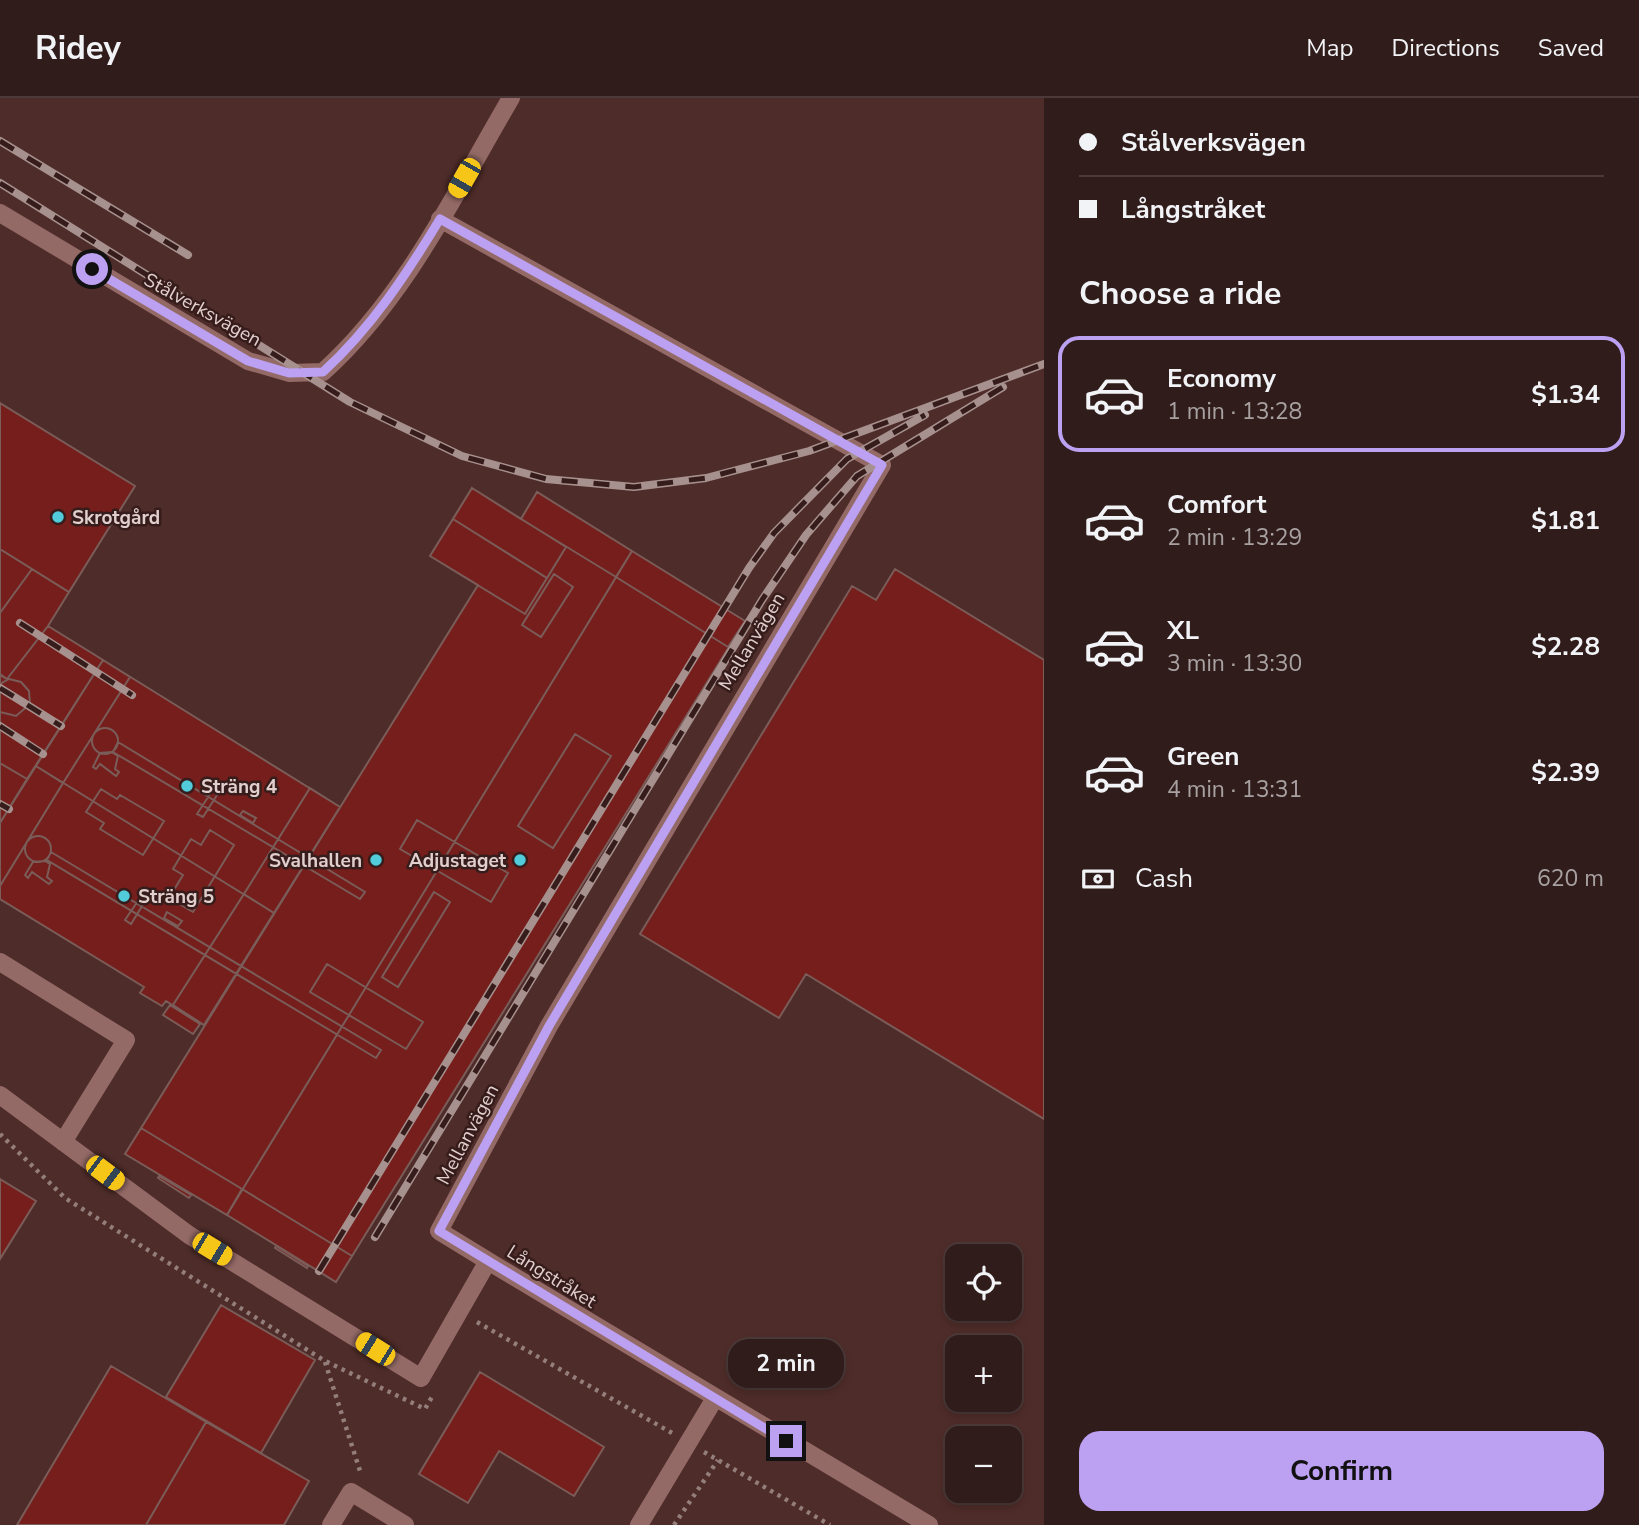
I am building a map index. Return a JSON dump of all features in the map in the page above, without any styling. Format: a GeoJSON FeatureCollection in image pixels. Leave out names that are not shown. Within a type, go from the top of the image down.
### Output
{"type":"FeatureCollection","features":[{"type":"Feature","properties":{"kind":"street","name":"Stålverksvägen"},"geometry":{"type":"LineString","coordinates":[[0,213],[248,361],[289,373],[323,372],[349,349],[399,287],[511,98]]}},
{"type":"Feature","properties":{"kind":"street","name":"Mellanvägen"},"geometry":{"type":"LineString","coordinates":[[440,219],[882,465],[549,1026],[439,1231],[488,1261]]}},
{"type":"Feature","properties":{"kind":"street"},"geometry":{"type":"LineString","coordinates":[[0,962],[126,1040],[63,1142]]}},
{"type":"Feature","properties":{"kind":"street","name":"Långstråket"},"geometry":{"type":"LineString","coordinates":[[0,1095],[189,1235],[421,1378],[488,1261],[929,1525]]}},
{"type":"Feature","properties":{"kind":"street"},"geometry":{"type":"LineString","coordinates":[[639,1525],[715,1398]]}},
{"type":"Feature","properties":{"kind":"street"},"geometry":{"type":"LineString","coordinates":[[331,1525],[351,1492],[405,1525]]}},
{"type":"Feature","properties":{"kind":"path"},"geometry":{"type":"LineString","coordinates":[[325,1361],[366,1487]]}},
{"type":"Feature","properties":{"kind":"path"},"geometry":{"type":"LineString","coordinates":[[674,1525],[718,1460]]}},
{"type":"Feature","properties":{"kind":"shaded area"},"geometry":{"type":"Polygon","coordinates":[[[0,98],[1044,98],[1044,1525],[0,1525],[0,98]]]}},
{"type":"Feature","properties":{"kind":"building","name":"Skrotgård"},"geometry":{"type":"Polygon","coordinates":[[[0,403],[135,486],[69,592],[0,549],[0,403]]]}},
{"type":"Feature","properties":{"kind":"building","name":"Svalhallen"},"geometry":{"type":"Polygon","coordinates":[[[472,488],[521,519],[537,492],[632,551],[227,1215],[125,1154],[478,585],[430,556],[472,488]]]}},
{"type":"Feature","properties":{"kind":"building"},"geometry":{"type":"Polygon","coordinates":[[[472,488],[566,547],[547,578],[453,519],[472,488]]]}},
{"type":"Feature","properties":{"kind":"building"},"geometry":{"type":"Polygon","coordinates":[[[537,492],[632,551],[616,577],[521,519],[537,492]]]}},
{"type":"Feature","properties":{"kind":"building"},"geometry":{"type":"Polygon","coordinates":[[[453,519],[547,578],[525,614],[430,556],[453,519]]]}},
{"type":"Feature","properties":{"kind":"building"},"geometry":{"type":"Polygon","coordinates":[[[0,549],[69,592],[48,626],[7,679],[0,674],[0,549]]]}},
{"type":"Feature","properties":{"kind":"building"},"geometry":{"type":"Polygon","coordinates":[[[0,549],[69,592],[48,626],[7,679],[0,675],[0,549]]]}},
{"type":"Feature","properties":{"kind":"building","name":"Adjustaget"},"geometry":{"type":"Polygon","coordinates":[[[632,551],[745,621],[336,1282],[227,1215],[632,551]]]}},
{"type":"Feature","properties":{"kind":"building"},"geometry":{"type":"Polygon","coordinates":[[[632,551],[745,621],[728,647],[616,577],[632,551]]]}},
{"type":"Feature","properties":{"kind":"building"},"geometry":{"type":"Polygon","coordinates":[[[32,569],[69,592],[48,626],[7,679],[0,674],[0,613],[32,569]]]}},
{"type":"Feature","properties":{"kind":"building"},"geometry":{"type":"Polygon","coordinates":[[[895,569],[1044,660],[1044,1119],[806,974],[779,1018],[640,934],[852,586],[876,600],[895,569]]]}},
{"type":"Feature","properties":{"kind":"building"},"geometry":{"type":"Polygon","coordinates":[[[554,574],[573,587],[541,637],[522,625],[554,574]]]}},
{"type":"Feature","properties":{"kind":"building"},"geometry":{"type":"Polygon","coordinates":[[[48,626],[103,660],[27,779],[0,763],[0,674],[7,679],[48,626]]]}},
{"type":"Feature","properties":{"kind":"building","name":"Sträng 4"},"geometry":{"type":"Polygon","coordinates":[[[103,660],[340,807],[274,913],[36,766],[103,660]]]}},
{"type":"Feature","properties":{"kind":"building"},"geometry":{"type":"Polygon","coordinates":[[[103,660],[130,677],[63,783],[36,766],[103,660]]]}},
{"type":"Feature","properties":{"kind":"building"},"geometry":{"type":"Polygon","coordinates":[[[9,679],[21,682],[29,691],[30,704],[16,716],[0,712],[0,684],[9,679]]]}},
{"type":"Feature","properties":{"kind":"building"},"geometry":{"type":"Polygon","coordinates":[[[105,728],[114,732],[118,741],[114,750],[105,754],[96,750],[92,741],[96,732],[105,728]]]}},
{"type":"Feature","properties":{"kind":"building"},"geometry":{"type":"Polygon","coordinates":[[[575,734],[611,756],[553,848],[518,826],[575,734]]]}},
{"type":"Feature","properties":{"kind":"building"},"geometry":{"type":"Polygon","coordinates":[[[118,742],[365,892],[360,899],[113,752],[118,742]]]}},
{"type":"Feature","properties":{"kind":"building"},"geometry":{"type":"Polygon","coordinates":[[[111,752],[118,756],[115,769],[119,772],[116,776],[100,764],[96,769],[93,767],[100,753],[111,752]]]}},
{"type":"Feature","properties":{"kind":"building"},"geometry":{"type":"Polygon","coordinates":[[[0,763],[27,779],[0,823],[0,763]]]}},
{"type":"Feature","properties":{"kind":"building","name":"Sträng 5"},"geometry":{"type":"Polygon","coordinates":[[[36,766],[274,913],[204,1025],[166,1001],[162,1006],[140,993],[144,987],[0,899],[0,823],[36,766]]]}},
{"type":"Feature","properties":{"kind":"building"},"geometry":{"type":"Polygon","coordinates":[[[36,766],[63,783],[0,886],[0,823],[36,766]]]}},
{"type":"Feature","properties":{"kind":"building"},"geometry":{"type":"Polygon","coordinates":[[[214,788],[219,792],[203,817],[197,814],[214,788]]]}},
{"type":"Feature","properties":{"kind":"building"},"geometry":{"type":"Polygon","coordinates":[[[310,788],[340,807],[274,913],[244,894],[310,788]]]}},
{"type":"Feature","properties":{"kind":"building"},"geometry":{"type":"Polygon","coordinates":[[[101,789],[117,799],[120,795],[164,821],[143,855],[100,829],[104,823],[86,812],[101,789]]]}},
{"type":"Feature","properties":{"kind":"building"},"geometry":{"type":"Polygon","coordinates":[[[243,811],[256,818],[253,823],[240,815],[243,811]]]}},
{"type":"Feature","properties":{"kind":"building"},"geometry":{"type":"Polygon","coordinates":[[[417,820],[508,873],[491,902],[400,849],[417,820]]]}},
{"type":"Feature","properties":{"kind":"building"},"geometry":{"type":"Polygon","coordinates":[[[210,830],[234,845],[193,912],[169,898],[183,875],[173,869],[191,839],[201,845],[210,830]]]}},
{"type":"Feature","properties":{"kind":"building"},"geometry":{"type":"Polygon","coordinates":[[[38,836],[47,840],[51,849],[47,858],[38,862],[29,858],[25,849],[29,840],[38,836]]]}},
{"type":"Feature","properties":{"kind":"building"},"geometry":{"type":"Polygon","coordinates":[[[51,852],[381,1050],[376,1058],[47,860],[51,852]]]}},
{"type":"Feature","properties":{"kind":"building"},"geometry":{"type":"Polygon","coordinates":[[[45,861],[50,864],[47,877],[52,881],[49,884],[32,872],[28,878],[25,875],[33,862],[45,861]]]}},
{"type":"Feature","properties":{"kind":"building"},"geometry":{"type":"Polygon","coordinates":[[[434,892],[450,902],[398,987],[382,977],[434,892]]]}},
{"type":"Feature","properties":{"kind":"building"},"geometry":{"type":"Polygon","coordinates":[[[244,894],[274,913],[204,1025],[173,1005],[244,894]]]}},
{"type":"Feature","properties":{"kind":"building"},"geometry":{"type":"Polygon","coordinates":[[[142,895],[147,898],[131,924],[125,920],[142,895]]]}},
{"type":"Feature","properties":{"kind":"building"},"geometry":{"type":"Polygon","coordinates":[[[167,912],[182,921],[178,926],[164,918],[167,912]]]}},
{"type":"Feature","properties":{"kind":"building"},"geometry":{"type":"Polygon","coordinates":[[[327,964],[423,1022],[406,1049],[310,992],[327,964]]]}},
{"type":"Feature","properties":{"kind":"building"},"geometry":{"type":"Polygon","coordinates":[[[170,1005],[200,1024],[193,1034],[163,1015],[170,1005]]]}},
{"type":"Feature","properties":{"kind":"building"},"geometry":{"type":"Polygon","coordinates":[[[141,1128],[242,1189],[227,1215],[125,1154],[141,1128]]]}},
{"type":"Feature","properties":{"kind":"building"},"geometry":{"type":"Polygon","coordinates":[[[159,1176],[191,1195],[189,1198],[158,1178],[159,1176]]]}},
{"type":"Feature","properties":{"kind":"building"},"geometry":{"type":"Polygon","coordinates":[[[0,1179],[36,1201],[0,1259],[0,1179]]]}},
{"type":"Feature","properties":{"kind":"building"},"geometry":{"type":"Polygon","coordinates":[[[242,1189],[352,1256],[336,1282],[227,1215],[242,1189]]]}},
{"type":"Feature","properties":{"kind":"building"},"geometry":{"type":"Polygon","coordinates":[[[276,1246],[308,1266],[307,1268],[275,1248],[276,1246]]]}},
{"type":"Feature","properties":{"kind":"building"},"geometry":{"type":"Polygon","coordinates":[[[221,1305],[315,1360],[261,1453],[166,1397],[221,1305]]]}},
{"type":"Feature","properties":{"kind":"building"},"geometry":{"type":"Polygon","coordinates":[[[111,1366],[206,1422],[146,1525],[17,1525],[111,1366]]]}},
{"type":"Feature","properties":{"kind":"building"},"geometry":{"type":"Polygon","coordinates":[[[480,1372],[604,1447],[574,1496],[499,1451],[468,1503],[419,1474],[480,1372]]]}},
{"type":"Feature","properties":{"kind":"building"},"geometry":{"type":"Polygon","coordinates":[[[206,1422],[309,1481],[284,1525],[146,1525],[206,1422]]]}},
{"type":"Feature","properties":{"kind":"railway"},"geometry":{"type":"LineString","coordinates":[[0,141],[188,255]]}},
{"type":"Feature","properties":{"kind":"railway"},"geometry":{"type":"LineString","coordinates":[[0,183],[350,402],[462,456],[546,479],[634,487],[706,478],[809,451],[1044,364]]}},
{"type":"Feature","properties":{"kind":"railway"},"geometry":{"type":"LineString","coordinates":[[375,1237],[762,600],[806,535],[857,476],[1003,387]]}},
{"type":"Feature","properties":{"kind":"railway"},"geometry":{"type":"LineString","coordinates":[[319,1271],[749,568],[774,533],[847,459],[925,415]]}},
{"type":"Feature","properties":{"kind":"railway"},"geometry":{"type":"LineString","coordinates":[[20,623],[132,695]]}},
{"type":"Feature","properties":{"kind":"railway"},"geometry":{"type":"LineString","coordinates":[[0,688],[61,726]]}},
{"type":"Feature","properties":{"kind":"railway"},"geometry":{"type":"LineString","coordinates":[[0,726],[43,754]]}},
{"type":"Feature","properties":{"kind":"railway"},"geometry":{"type":"LineString","coordinates":[[0,804],[9,809]]}},
{"type":"Feature","properties":{"kind":"place","name":"Skrotgård"},"geometry":{"type":"Point","coordinates":[58,517]}},
{"type":"Feature","properties":{"kind":"place","name":"Sträng 4"},"geometry":{"type":"Point","coordinates":[187,786]}},
{"type":"Feature","properties":{"kind":"place","name":"Svalhallen"},"geometry":{"type":"Point","coordinates":[376,860]}},
{"type":"Feature","properties":{"kind":"place","name":"Adjustaget"},"geometry":{"type":"Point","coordinates":[520,860]}},
{"type":"Feature","properties":{"kind":"place","name":"Sträng 5"},"geometry":{"type":"Point","coordinates":[124,896]}},
{"type":"Feature","properties":{"kind":"route"},"geometry":{"type":"LineString","coordinates":[[92,269],[184,326],[248,361],[289,373],[323,372],[349,349],[399,287],[440,219],[882,465],[797,603],[549,1026],[439,1231],[786,1441]]}}]}
